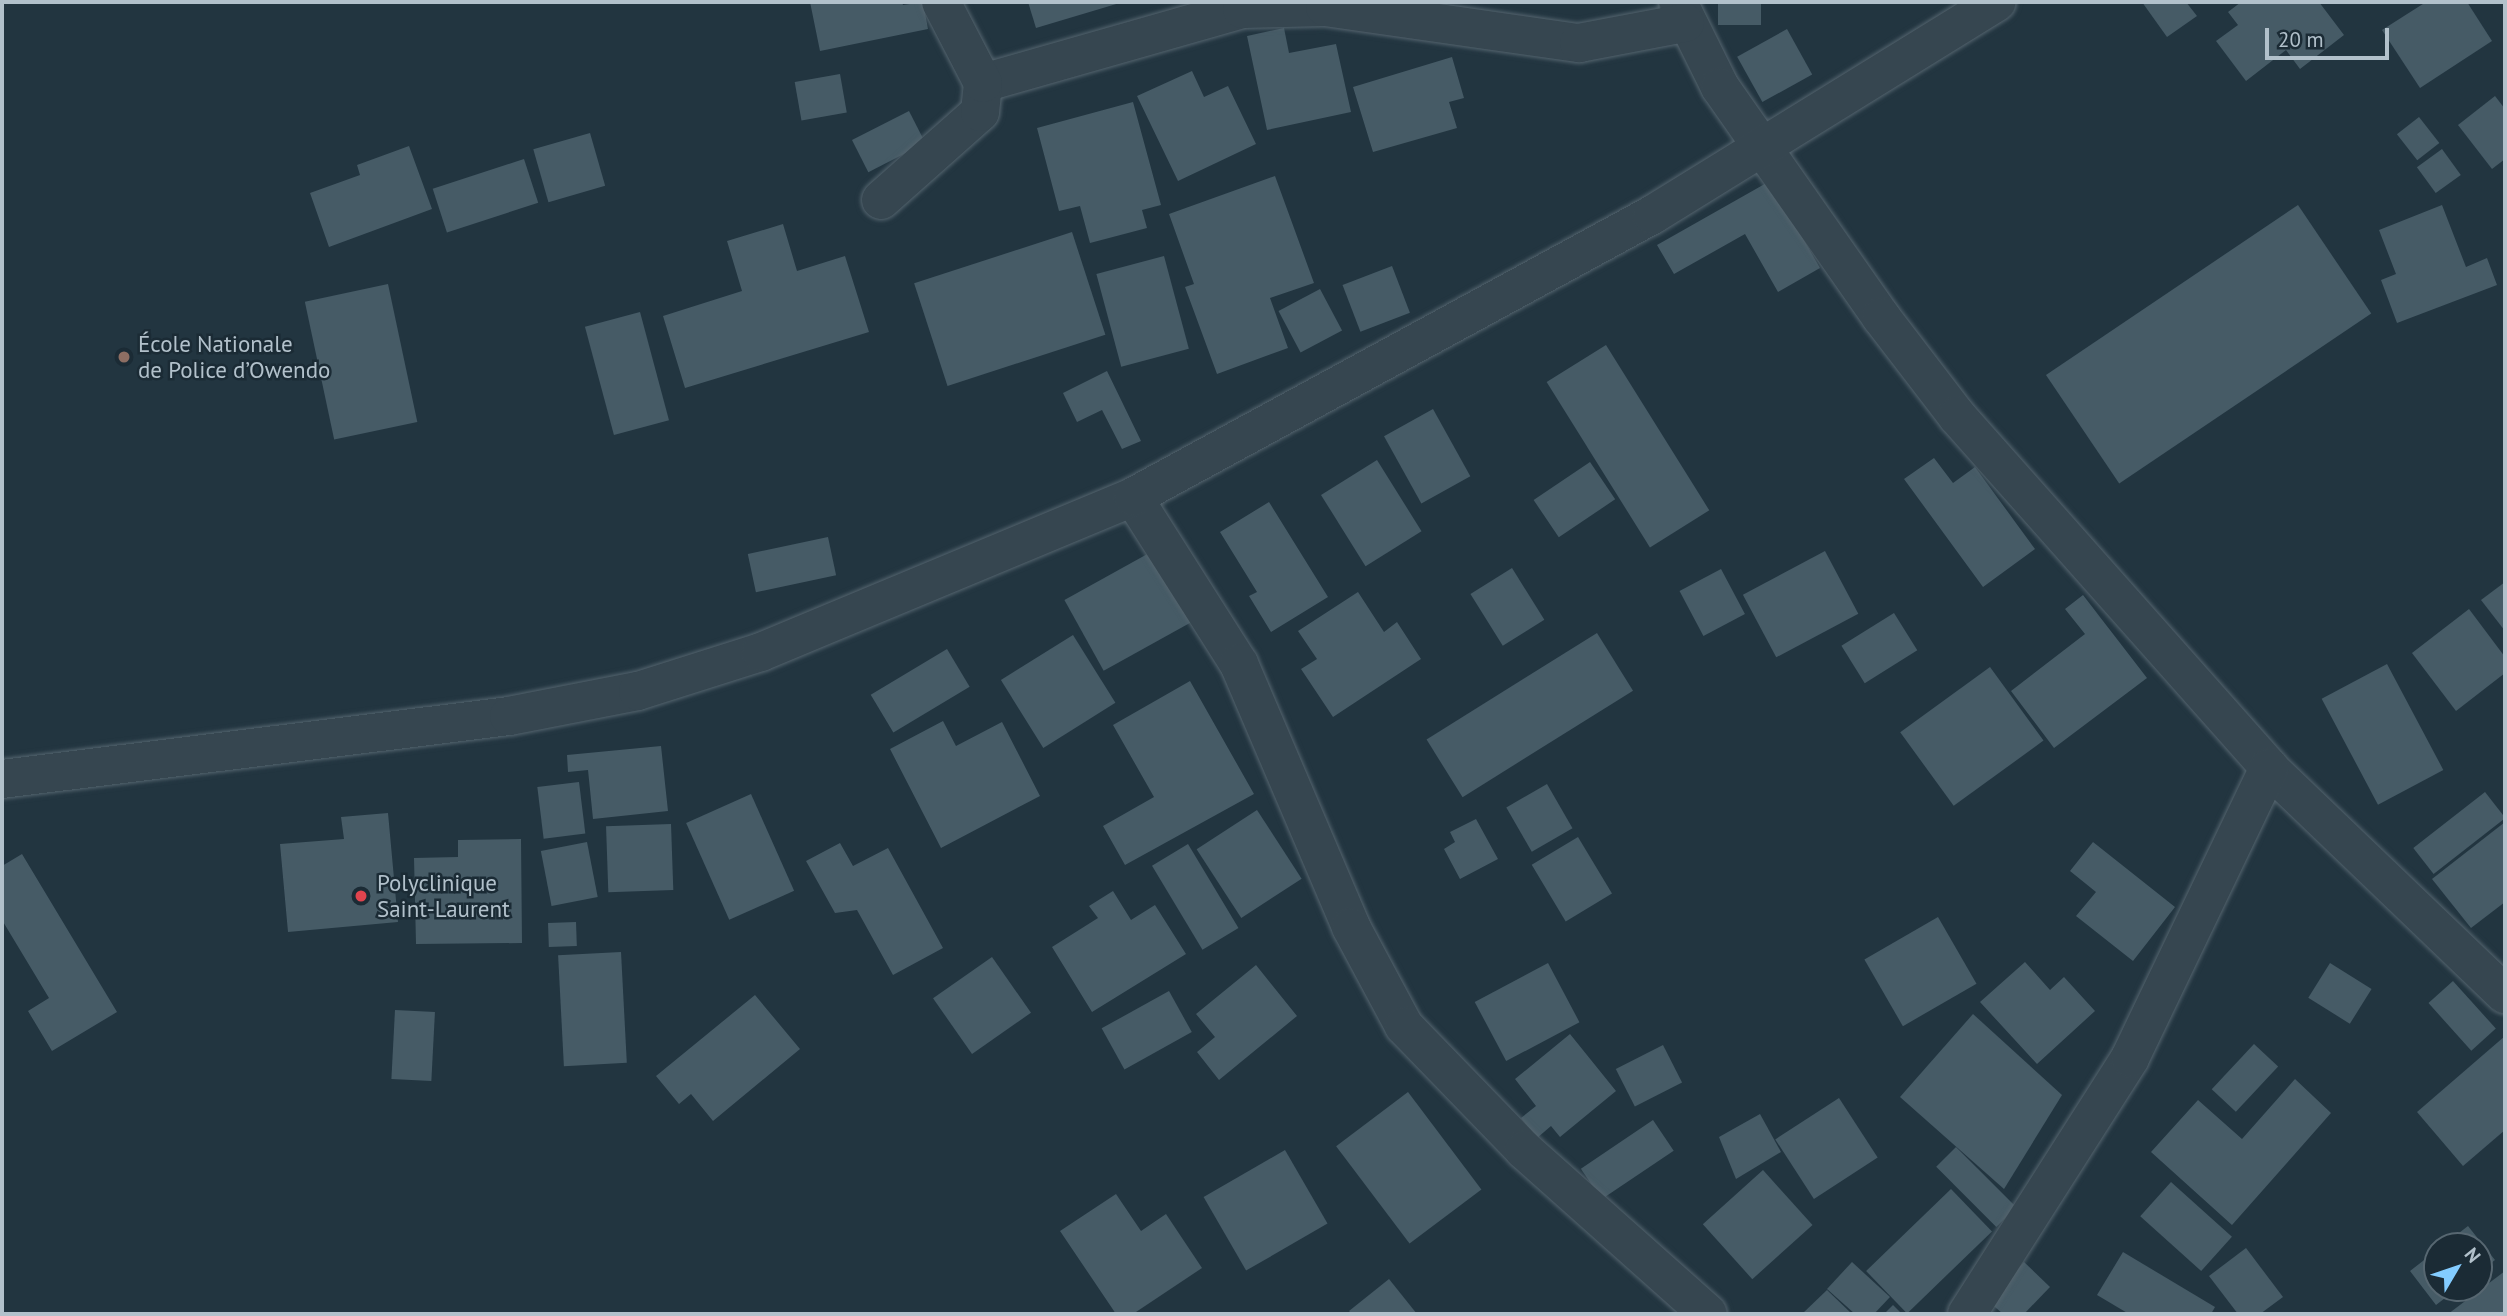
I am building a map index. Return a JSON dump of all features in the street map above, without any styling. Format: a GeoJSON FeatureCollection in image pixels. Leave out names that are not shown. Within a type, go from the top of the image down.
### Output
{"type":"FeatureCollection","features":[{"type":"Feature","properties":{"kind":"street"},"geometry":{"type":"LineString","coordinates":[[881,200],[981,112],[984,83],[941,2]]}},
{"type":"Feature","properties":{"kind":"street"},"geometry":{"type":"LineString","coordinates":[[2,779],[340,740],[509,716],[638,691],[761,652],[1133,497],[1375,368],[1764,150],[1997,2]]}},
{"type":"Feature","properties":{"kind":"street"},"geometry":{"type":"LineString","coordinates":[[984,83],[1242,9],[1325,7],[1579,43],[1681,12],[1720,87],[1881,317],[1957,416],[2269,768],[2505,994]]}},
{"type":"Feature","properties":{"kind":"street"},"geometry":{"type":"LineString","coordinates":[[1133,497],[1238,664],[1351,927],[1404,1026],[1524,1150],[1708,1314]]}},
{"type":"Feature","properties":{"kind":"street"},"geometry":{"type":"LineString","coordinates":[[1967,1314],[2130,1058],[2269,768]]}},
{"type":"Feature","properties":{"kind":"building"},"geometry":{"type":"Polygon","coordinates":[[[810,2],[902,2],[903,5],[923,2],[928,29],[820,51],[810,2]]]}},
{"type":"Feature","properties":{"kind":"building"},"geometry":{"type":"Polygon","coordinates":[[[1028,2],[1123,2],[1036,28],[1028,2]]]}},
{"type":"Feature","properties":{"kind":"building"},"geometry":{"type":"Polygon","coordinates":[[[1718,2],[1761,2],[1761,25],[1718,25],[1718,2]]]}},
{"type":"Feature","properties":{"kind":"building"},"geometry":{"type":"Polygon","coordinates":[[[2142,2],[2186,2],[2197,16],[2167,37],[2142,2]]]}},
{"type":"Feature","properties":{"kind":"building"},"geometry":{"type":"Polygon","coordinates":[[[2241,2],[2319,2],[2344,35],[2300,69],[2286,50],[2246,81],[2216,41],[2238,25],[2228,12],[2241,2]]]}},
{"type":"Feature","properties":{"kind":"building"},"geometry":{"type":"Polygon","coordinates":[[[2426,2],[2467,2],[2492,41],[2420,88],[2382,30],[2426,2]]]}},
{"type":"Feature","properties":{"kind":"building"},"geometry":{"type":"Polygon","coordinates":[[[1284,28],[1289,53],[1336,44],[1351,112],[1267,130],[1247,36],[1284,28]]]}},
{"type":"Feature","properties":{"kind":"building"},"geometry":{"type":"Polygon","coordinates":[[[1787,29],[1812,74],[1762,102],[1737,57],[1787,29]]]}},
{"type":"Feature","properties":{"kind":"building"},"geometry":{"type":"Polygon","coordinates":[[[1452,57],[1464,98],[1449,102],[1457,128],[1373,152],[1353,87],[1452,57]]]}},
{"type":"Feature","properties":{"kind":"building"},"geometry":{"type":"Polygon","coordinates":[[[1192,71],[1204,97],[1228,86],[1256,144],[1178,181],[1137,96],[1192,71]]]}},
{"type":"Feature","properties":{"kind":"building"},"geometry":{"type":"Polygon","coordinates":[[[840,74],[847,112],[801,120],[795,82],[840,74]]]}},
{"type":"Feature","properties":{"kind":"building"},"geometry":{"type":"Polygon","coordinates":[[[2495,96],[2505,109],[2505,159],[2492,169],[2458,125],[2495,96]]]}},
{"type":"Feature","properties":{"kind":"building"},"geometry":{"type":"Polygon","coordinates":[[[1133,102],[1161,205],[1142,210],[1147,228],[1090,243],[1080,206],[1059,211],[1037,128],[1133,102]]]}},
{"type":"Feature","properties":{"kind":"building"},"geometry":{"type":"Polygon","coordinates":[[[909,111],[925,143],[868,172],[852,140],[909,111]]]}},
{"type":"Feature","properties":{"kind":"building"},"geometry":{"type":"Polygon","coordinates":[[[2419,117],[2439,143],[2417,160],[2397,134],[2419,117]]]}},
{"type":"Feature","properties":{"kind":"building"},"geometry":{"type":"Polygon","coordinates":[[[590,133],[605,186],[548,202],[533,149],[590,133]]]}},
{"type":"Feature","properties":{"kind":"building"},"geometry":{"type":"Polygon","coordinates":[[[409,146],[432,209],[329,247],[310,193],[360,175],[357,165],[409,146]]]}},
{"type":"Feature","properties":{"kind":"building"},"geometry":{"type":"Polygon","coordinates":[[[2442,149],[2461,175],[2436,193],[2417,167],[2442,149]]]}},
{"type":"Feature","properties":{"kind":"building"},"geometry":{"type":"Polygon","coordinates":[[[524,159],[538,203],[447,232],[433,189],[524,159]]]}},
{"type":"Feature","properties":{"kind":"building"},"geometry":{"type":"Polygon","coordinates":[[[1275,176],[1314,283],[1270,298],[1288,348],[1217,374],[1185,287],[1194,284],[1169,214],[1275,176]]]}},
{"type":"Feature","properties":{"kind":"building"},"geometry":{"type":"Polygon","coordinates":[[[1770,181],[1820,268],[1778,292],[1745,234],[1674,274],[1657,245],[1770,181]]]}},
{"type":"Feature","properties":{"kind":"building"},"geometry":{"type":"Polygon","coordinates":[[[2298,205],[2371,314],[2119,484],[2046,375],[2298,205]]]}},
{"type":"Feature","properties":{"kind":"building"},"geometry":{"type":"Polygon","coordinates":[[[2442,205],[2466,267],[2487,258],[2497,285],[2397,323],[2381,280],[2396,274],[2379,230],[2442,205]]]}},
{"type":"Feature","properties":{"kind":"building"},"geometry":{"type":"Polygon","coordinates":[[[783,224],[797,271],[845,256],[869,332],[685,388],[663,316],[742,291],[727,241],[783,224]]]}},
{"type":"Feature","properties":{"kind":"building"},"geometry":{"type":"Polygon","coordinates":[[[1072,232],[1105,335],[947,386],[914,283],[1072,232]]]}},
{"type":"Feature","properties":{"kind":"building"},"geometry":{"type":"Polygon","coordinates":[[[1164,256],[1189,349],[1121,367],[1096,274],[1164,256]]]}},
{"type":"Feature","properties":{"kind":"building"},"geometry":{"type":"Polygon","coordinates":[[[1392,266],[1410,313],[1360,332],[1343,285],[1392,266]]]}},
{"type":"Feature","properties":{"kind":"building"},"geometry":{"type":"Polygon","coordinates":[[[388,284],[417,422],[334,440],[305,302],[388,284]]]}},
{"type":"Feature","properties":{"kind":"building"},"geometry":{"type":"Polygon","coordinates":[[[1320,289],[1342,330],[1301,353],[1279,311],[1320,289]]]}},
{"type":"Feature","properties":{"kind":"building"},"geometry":{"type":"Polygon","coordinates":[[[640,312],[669,420],[614,435],[585,327],[640,312]]]}},
{"type":"Feature","properties":{"kind":"building"},"geometry":{"type":"Polygon","coordinates":[[[1606,345],[1709,510],[1650,547],[1547,382],[1606,345]]]}},
{"type":"Feature","properties":{"kind":"building"},"geometry":{"type":"Polygon","coordinates":[[[1107,371],[1141,441],[1122,449],[1102,410],[1077,422],[1063,393],[1107,371]]]}},
{"type":"Feature","properties":{"kind":"building"},"geometry":{"type":"Polygon","coordinates":[[[1433,409],[1470,476],[1421,503],[1384,436],[1433,409]]]}},
{"type":"Feature","properties":{"kind":"building"},"geometry":{"type":"Polygon","coordinates":[[[1934,458],[1953,483],[1975,467],[2035,549],[1983,587],[1904,479],[1934,458]]]}},
{"type":"Feature","properties":{"kind":"building"},"geometry":{"type":"Polygon","coordinates":[[[1377,460],[1422,531],[1366,566],[1321,495],[1377,460]]]}},
{"type":"Feature","properties":{"kind":"building"},"geometry":{"type":"Polygon","coordinates":[[[1590,462],[1615,499],[1559,537],[1534,500],[1590,462]]]}},
{"type":"Feature","properties":{"kind":"building"},"geometry":{"type":"Polygon","coordinates":[[[1269,502],[1328,597],[1271,632],[1249,596],[1257,592],[1220,532],[1269,502]]]}},
{"type":"Feature","properties":{"kind":"building"},"geometry":{"type":"Polygon","coordinates":[[[828,537],[836,575],[756,592],[748,554],[828,537]]]}},
{"type":"Feature","properties":{"kind":"building"},"geometry":{"type":"Polygon","coordinates":[[[1825,551],[1858,614],[1776,657],[1743,595],[1825,551]]]}},
{"type":"Feature","properties":{"kind":"building"},"geometry":{"type":"Polygon","coordinates":[[[1151,552],[1190,623],[1104,671],[1064,600],[1151,552]]]}},
{"type":"Feature","properties":{"kind":"building"},"geometry":{"type":"Polygon","coordinates":[[[1512,568],[1544,620],[1503,646],[1470,594],[1512,568]]]}},
{"type":"Feature","properties":{"kind":"building"},"geometry":{"type":"Polygon","coordinates":[[[1721,569],[1745,614],[1703,636],[1680,591],[1721,569]]]}},
{"type":"Feature","properties":{"kind":"building"},"geometry":{"type":"Polygon","coordinates":[[[2505,582],[2505,631],[2481,600],[2505,582]]]}},
{"type":"Feature","properties":{"kind":"building"},"geometry":{"type":"Polygon","coordinates":[[[1358,592],[1384,632],[1397,622],[1421,659],[1333,717],[1301,669],[1317,659],[1298,631],[1358,592]]]}},
{"type":"Feature","properties":{"kind":"building"},"geometry":{"type":"Polygon","coordinates":[[[2083,595],[2147,678],[2054,748],[2011,691],[2085,634],[2065,609],[2083,595]]]}},
{"type":"Feature","properties":{"kind":"building"},"geometry":{"type":"Polygon","coordinates":[[[2469,609],[2505,657],[2505,673],[2456,711],[2412,653],[2469,609]]]}},
{"type":"Feature","properties":{"kind":"building"},"geometry":{"type":"Polygon","coordinates":[[[1894,613],[1917,650],[1865,683],[1841,646],[1894,613]]]}},
{"type":"Feature","properties":{"kind":"building"},"geometry":{"type":"Polygon","coordinates":[[[1597,633],[1633,691],[1463,797],[1427,740],[1597,633]]]}},
{"type":"Feature","properties":{"kind":"building"},"geometry":{"type":"Polygon","coordinates":[[[1073,635],[1115,703],[1043,748],[1001,680],[1073,635]]]}},
{"type":"Feature","properties":{"kind":"building"},"geometry":{"type":"Polygon","coordinates":[[[947,649],[970,687],[893,733],[871,695],[947,649]]]}},
{"type":"Feature","properties":{"kind":"building"},"geometry":{"type":"Polygon","coordinates":[[[2387,664],[2443,770],[2378,805],[2322,699],[2387,664]]]}},
{"type":"Feature","properties":{"kind":"building"},"geometry":{"type":"Polygon","coordinates":[[[1990,667],[2043,741],[1954,806],[1900,732],[1990,667]]]}},
{"type":"Feature","properties":{"kind":"building"},"geometry":{"type":"Polygon","coordinates":[[[1190,681],[1254,794],[1125,865],[1103,826],[1154,797],[1113,725],[1190,681]]]}},
{"type":"Feature","properties":{"kind":"building"},"geometry":{"type":"Polygon","coordinates":[[[943,721],[956,746],[1002,722],[1040,796],[941,848],[890,749],[943,721]]]}},
{"type":"Feature","properties":{"kind":"building"},"geometry":{"type":"Polygon","coordinates":[[[661,746],[668,811],[593,819],[588,770],[568,772],[567,755],[661,746]]]}},
{"type":"Feature","properties":{"kind":"building"},"geometry":{"type":"Polygon","coordinates":[[[579,782],[585,834],[544,839],[537,787],[579,782]]]}},
{"type":"Feature","properties":{"kind":"building"},"geometry":{"type":"Polygon","coordinates":[[[1547,784],[1572,828],[1532,852],[1506,808],[1547,784]]]}},
{"type":"Feature","properties":{"kind":"building"},"geometry":{"type":"Polygon","coordinates":[[[2485,792],[2505,818],[2434,874],[2413,848],[2485,792]]]}},
{"type":"Feature","properties":{"kind":"building"},"geometry":{"type":"Polygon","coordinates":[[[751,794],[794,891],[729,920],[686,823],[751,794]]]}},
{"type":"Feature","properties":{"kind":"building"},"geometry":{"type":"Polygon","coordinates":[[[1257,810],[1302,879],[1241,918],[1197,849],[1257,810]]]}},
{"type":"Feature","properties":{"kind":"building"},"geometry":{"type":"Polygon","coordinates":[[[388,813],[398,922],[288,932],[280,844],[344,839],[341,817],[388,813]]]}},
{"type":"Feature","properties":{"kind":"building"},"geometry":{"type":"Polygon","coordinates":[[[1476,819],[1498,859],[1460,879],[1444,849],[1455,842],[1450,832],[1476,819]]]}},
{"type":"Feature","properties":{"kind":"building"},"geometry":{"type":"Polygon","coordinates":[[[2505,822],[2505,902],[2471,928],[2432,879],[2505,822]]]}},
{"type":"Feature","properties":{"kind":"building"},"geometry":{"type":"Polygon","coordinates":[[[671,824],[673,890],[608,892],[606,826],[671,824]]]}},
{"type":"Feature","properties":{"kind":"building"},"geometry":{"type":"Polygon","coordinates":[[[1578,837],[1612,894],[1566,921],[1532,865],[1578,837]]]}},
{"type":"Feature","properties":{"kind":"building"},"geometry":{"type":"Polygon","coordinates":[[[521,839],[522,943],[416,944],[414,858],[458,857],[458,840],[521,839]]]}},
{"type":"Feature","properties":{"kind":"building"},"geometry":{"type":"Polygon","coordinates":[[[587,842],[598,897],[552,906],[541,851],[587,842]]]}},
{"type":"Feature","properties":{"kind":"building"},"geometry":{"type":"Polygon","coordinates":[[[2093,842],[2175,907],[2133,961],[2076,916],[2096,892],[2070,871],[2093,842]]]}},
{"type":"Feature","properties":{"kind":"building"},"geometry":{"type":"Polygon","coordinates":[[[840,843],[853,866],[888,848],[943,948],[893,975],[857,910],[835,913],[806,861],[840,843]]]}},
{"type":"Feature","properties":{"kind":"building"},"geometry":{"type":"Polygon","coordinates":[[[1188,844],[1238,928],[1202,950],[1152,866],[1188,844]]]}},
{"type":"Feature","properties":{"kind":"building"},"geometry":{"type":"Polygon","coordinates":[[[22,854],[117,1012],[52,1051],[28,1011],[49,998],[2,920],[2,866],[22,854]]]}},
{"type":"Feature","properties":{"kind":"building"},"geometry":{"type":"Polygon","coordinates":[[[1113,891],[1131,920],[1155,905],[1186,954],[1092,1012],[1052,947],[1098,918],[1089,906],[1113,891]]]}},
{"type":"Feature","properties":{"kind":"building"},"geometry":{"type":"Polygon","coordinates":[[[1938,917],[1976,984],[1903,1026],[1864,960],[1938,917]]]}},
{"type":"Feature","properties":{"kind":"building"},"geometry":{"type":"Polygon","coordinates":[[[576,922],[577,946],[549,947],[548,923],[576,922]]]}},
{"type":"Feature","properties":{"kind":"building"},"geometry":{"type":"Polygon","coordinates":[[[621,952],[627,1063],[564,1066],[558,955],[621,952]]]}},
{"type":"Feature","properties":{"kind":"building"},"geometry":{"type":"Polygon","coordinates":[[[992,957],[1031,1013],[972,1054],[933,998],[992,957]]]}},
{"type":"Feature","properties":{"kind":"building"},"geometry":{"type":"Polygon","coordinates":[[[2025,962],[2050,990],[2064,977],[2095,1011],[2037,1064],[1980,1002],[2025,962]]]}},
{"type":"Feature","properties":{"kind":"building"},"geometry":{"type":"Polygon","coordinates":[[[1548,963],[1579,1022],[1506,1061],[1475,1002],[1548,963]]]}},
{"type":"Feature","properties":{"kind":"building"},"geometry":{"type":"Polygon","coordinates":[[[2330,963],[2372,989],[2350,1024],[2308,998],[2330,963]]]}},
{"type":"Feature","properties":{"kind":"building"},"geometry":{"type":"Polygon","coordinates":[[[1256,965],[1297,1016],[1219,1080],[1197,1052],[1215,1037],[1196,1014],[1256,965]]]}},
{"type":"Feature","properties":{"kind":"building"},"geometry":{"type":"Polygon","coordinates":[[[2453,981],[2496,1029],[2471,1051],[2428,1003],[2453,981]]]}},
{"type":"Feature","properties":{"kind":"building"},"geometry":{"type":"Polygon","coordinates":[[[1169,991],[1192,1032],[1124,1069],[1102,1028],[1169,991]]]}},
{"type":"Feature","properties":{"kind":"building"},"geometry":{"type":"Polygon","coordinates":[[[755,995],[800,1049],[713,1121],[691,1094],[679,1104],[656,1076],[755,995]]]}},
{"type":"Feature","properties":{"kind":"building"},"geometry":{"type":"Polygon","coordinates":[[[395,1010],[435,1012],[431,1081],[391,1079],[395,1010]]]}},
{"type":"Feature","properties":{"kind":"building"},"geometry":{"type":"Polygon","coordinates":[[[1973,1014],[2062,1095],[2004,1189],[1900,1097],[1973,1014]]]}},
{"type":"Feature","properties":{"kind":"building"},"geometry":{"type":"Polygon","coordinates":[[[1570,1034],[1616,1091],[1560,1137],[1551,1126],[1537,1138],[1521,1118],[1536,1106],[1515,1079],[1570,1034]]]}},
{"type":"Feature","properties":{"kind":"building"},"geometry":{"type":"Polygon","coordinates":[[[2505,1036],[2505,1130],[2463,1166],[2417,1112],[2505,1036]]]}},
{"type":"Feature","properties":{"kind":"building"},"geometry":{"type":"Polygon","coordinates":[[[2254,1044],[2278,1067],[2236,1112],[2212,1089],[2254,1044]]]}},
{"type":"Feature","properties":{"kind":"building"},"geometry":{"type":"Polygon","coordinates":[[[1663,1045],[1682,1082],[1635,1106],[1616,1069],[1663,1045]]]}},
{"type":"Feature","properties":{"kind":"building"},"geometry":{"type":"Polygon","coordinates":[[[2295,1079],[2331,1113],[2232,1225],[2151,1152],[2198,1100],[2242,1139],[2295,1079]]]}},
{"type":"Feature","properties":{"kind":"building"},"geometry":{"type":"Polygon","coordinates":[[[1408,1092],[1481,1189],[1410,1244],[1336,1146],[1408,1092]]]}},
{"type":"Feature","properties":{"kind":"building"},"geometry":{"type":"Polygon","coordinates":[[[1839,1098],[1878,1158],[1814,1199],[1775,1139],[1839,1098]]]}},
{"type":"Feature","properties":{"kind":"building"},"geometry":{"type":"Polygon","coordinates":[[[1760,1114],[1781,1152],[1736,1179],[1719,1137],[1760,1114]]]}},
{"type":"Feature","properties":{"kind":"building"},"geometry":{"type":"Polygon","coordinates":[[[1653,1120],[1674,1151],[1602,1199],[1581,1169],[1653,1120]]]}},
{"type":"Feature","properties":{"kind":"building"},"geometry":{"type":"Polygon","coordinates":[[[1956,1147],[2016,1207],[1996,1227],[1936,1167],[1956,1147]]]}},
{"type":"Feature","properties":{"kind":"building"},"geometry":{"type":"Polygon","coordinates":[[[1285,1150],[1328,1224],[1246,1271],[1204,1197],[1285,1150]]]}},
{"type":"Feature","properties":{"kind":"building"},"geometry":{"type":"Polygon","coordinates":[[[1763,1170],[1813,1225],[1752,1279],[1703,1224],[1763,1170]]]}},
{"type":"Feature","properties":{"kind":"building"},"geometry":{"type":"Polygon","coordinates":[[[2171,1182],[2232,1237],[2201,1271],[2140,1216],[2171,1182]]]}},
{"type":"Feature","properties":{"kind":"building"},"geometry":{"type":"Polygon","coordinates":[[[1951,1189],[1992,1231],[1907,1313],[1866,1271],[1951,1189]]]}},
{"type":"Feature","properties":{"kind":"building"},"geometry":{"type":"Polygon","coordinates":[[[1116,1194],[1141,1231],[1166,1214],[1202,1268],[1133,1314],[1116,1314],[1060,1231],[1116,1194]]]}},
{"type":"Feature","properties":{"kind":"building"},"geometry":{"type":"Polygon","coordinates":[[[2468,1226],[2473,1232],[2460,1232],[2468,1226]]]}},
{"type":"Feature","properties":{"kind":"building"},"geometry":{"type":"Polygon","coordinates":[[[2246,1248],[2283,1297],[2260,1314],[2238,1314],[2209,1276],[2246,1248]]]}},
{"type":"Feature","properties":{"kind":"building"},"geometry":{"type":"Polygon","coordinates":[[[2123,1252],[2215,1307],[2211,1314],[2129,1314],[2097,1295],[2123,1252]]]}},
{"type":"Feature","properties":{"kind":"building"},"geometry":{"type":"Polygon","coordinates":[[[2423,1261],[2423,1288],[2410,1271],[2423,1261]]]}},
{"type":"Feature","properties":{"kind":"building"},"geometry":{"type":"Polygon","coordinates":[[[1852,1262],[1890,1297],[1874,1314],[1855,1314],[1827,1289],[1852,1262]]]}},
{"type":"Feature","properties":{"kind":"building"},"geometry":{"type":"Polygon","coordinates":[[[2024,1262],[2050,1287],[2024,1314],[2003,1314],[1988,1301],[2024,1262]]]}},
{"type":"Feature","properties":{"kind":"building"},"geometry":{"type":"Polygon","coordinates":[[[2505,1271],[2505,1314],[2448,1314],[2464,1302],[2493,1302],[2493,1280],[2505,1271]]]}},
{"type":"Feature","properties":{"kind":"building"},"geometry":{"type":"Polygon","coordinates":[[[1389,1279],[1417,1314],[1352,1314],[1349,1311],[1389,1279]]]}},
{"type":"Feature","properties":{"kind":"building"},"geometry":{"type":"Polygon","coordinates":[[[1827,1290],[1852,1314],[1802,1314],[1827,1290]]]}},
{"type":"Feature","properties":{"kind":"building"},"geometry":{"type":"Polygon","coordinates":[[[1893,1305],[1902,1314],[1884,1314],[1893,1305]]]}},
{"type":"Feature","properties":{"kind":"place","name":"École Nationale de Police d’Owendo"},"geometry":{"type":"Point","coordinates":[124,357]}},
{"type":"Feature","properties":{"kind":"place","name":"Polyclinique Saint-Laurent"},"geometry":{"type":"Point","coordinates":[361,896]}}]}
